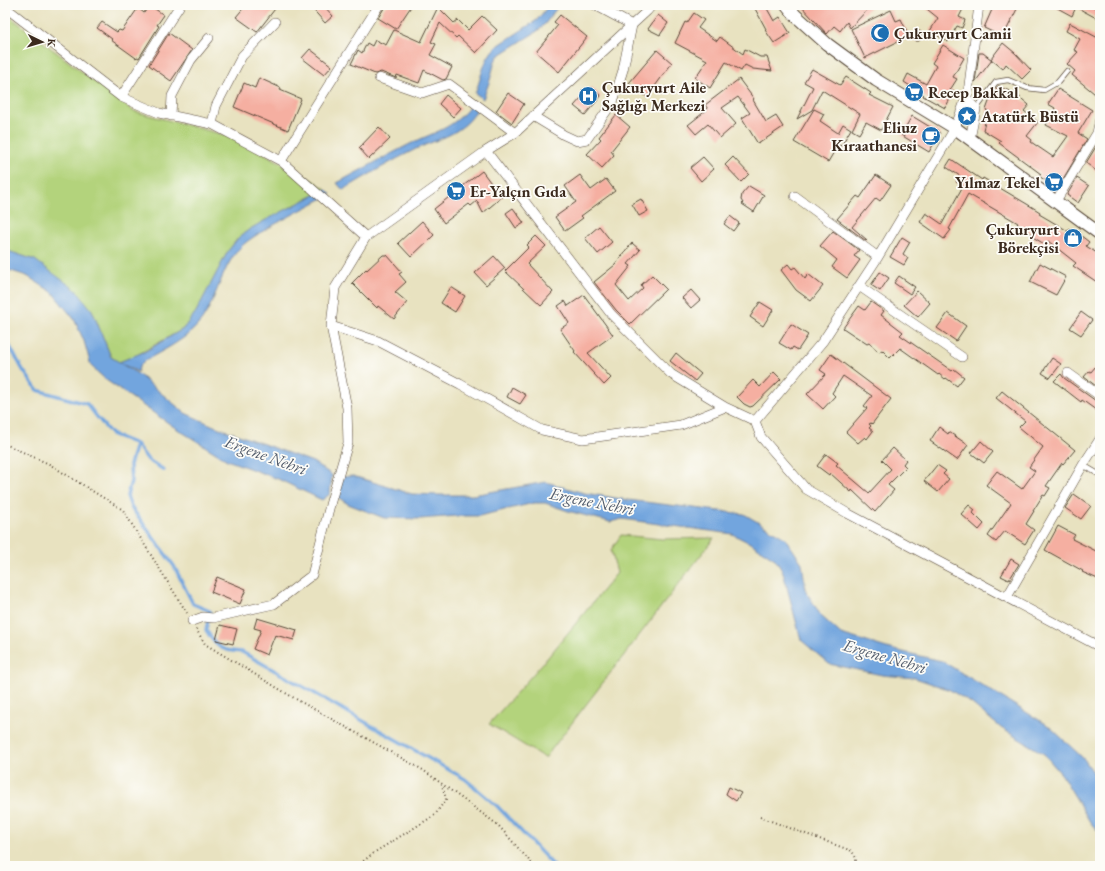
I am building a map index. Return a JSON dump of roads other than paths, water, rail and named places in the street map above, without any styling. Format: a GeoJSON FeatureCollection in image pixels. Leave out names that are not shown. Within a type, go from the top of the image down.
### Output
{"type":"FeatureCollection","features":[{"type":"Feature","properties":{"kind":"main road"},"geometry":{"type":"LineString","coordinates":[[787,5],[795,15],[827,44],[876,80],[955,128],[1100,234]]}},
{"type":"Feature","properties":{"kind":"street"},"geometry":{"type":"LineString","coordinates":[[121,97],[180,5]]}},
{"type":"Feature","properties":{"kind":"street"},"geometry":{"type":"LineString","coordinates":[[281,161],[379,5]]}},
{"type":"Feature","properties":{"kind":"street"},"geometry":{"type":"LineString","coordinates":[[595,5],[632,24]]}},
{"type":"Feature","properties":{"kind":"street"},"geometry":{"type":"LineString","coordinates":[[192,621],[203,617],[213,618],[274,604],[312,575],[348,443],[347,415],[332,326],[335,288],[366,237],[486,151],[515,133],[652,5]]}},
{"type":"Feature","properties":{"kind":"street"},"geometry":{"type":"LineString","coordinates":[[755,420],[823,341],[878,257],[955,128],[968,93],[979,5]]}},
{"type":"Feature","properties":{"kind":"street"},"geometry":{"type":"LineString","coordinates":[[5,7],[121,97],[160,113],[212,124],[281,161],[366,237]]}},
{"type":"Feature","properties":{"kind":"street"},"geometry":{"type":"LineString","coordinates":[[212,124],[216,106],[242,56],[275,22]]}},
{"type":"Feature","properties":{"kind":"street"},"geometry":{"type":"LineString","coordinates":[[533,116],[577,142],[587,139],[613,102],[623,70],[632,24]]}},
{"type":"Feature","properties":{"kind":"street"},"geometry":{"type":"LineString","coordinates":[[171,116],[172,96],[191,60],[209,38]]}},
{"type":"Feature","properties":{"kind":"street"},"geometry":{"type":"LineString","coordinates":[[379,78],[422,93],[449,84],[515,133]]}},
{"type":"Feature","properties":{"kind":"street"},"geometry":{"type":"LineString","coordinates":[[966,98],[976,109],[970,139]]}},
{"type":"Feature","properties":{"kind":"street"},"geometry":{"type":"LineString","coordinates":[[1056,201],[1097,133],[1100,119]]}},
{"type":"Feature","properties":{"kind":"street"},"geometry":{"type":"LineString","coordinates":[[486,151],[611,314],[671,374],[726,407],[755,420],[762,437],[806,489],[847,513],[1007,597],[1100,648]]}},
{"type":"Feature","properties":{"kind":"street"},"geometry":{"type":"LineString","coordinates":[[795,196],[878,257]]}},
{"type":"Feature","properties":{"kind":"street"},"geometry":{"type":"LineString","coordinates":[[859,286],[962,357]]}},
{"type":"Feature","properties":{"kind":"street"},"geometry":{"type":"LineString","coordinates":[[332,326],[378,341],[460,384],[542,430],[583,439],[681,425],[726,407]]}},
{"type":"Feature","properties":{"kind":"street"},"geometry":{"type":"LineString","coordinates":[[1068,373],[1100,396]]}},
{"type":"Feature","properties":{"kind":"street"},"geometry":{"type":"LineString","coordinates":[[1007,597],[1100,438]]}},
{"type":"Feature","properties":{"kind":"lane"},"geometry":{"type":"LineString","coordinates":[[976,109],[996,82],[1008,80],[1028,88],[1044,90],[1058,82],[1067,71]]}},
{"type":"Feature","properties":{"kind":"lane"},"geometry":{"type":"LineString","coordinates":[[1083,465],[1100,475]]}},
{"type":"Feature","properties":{"kind":"water"},"geometry":{"type":"Polygon","coordinates":[[[549,5],[559,5],[539,30],[498,56],[483,99],[475,93],[485,63],[496,47],[537,20],[549,5]]]}},
{"type":"Feature","properties":{"kind":"water"},"geometry":{"type":"Polygon","coordinates":[[[471,105],[477,110],[465,125],[458,130],[416,149],[343,190],[337,183],[401,149],[444,129],[458,119],[471,105]]]}},
{"type":"Feature","properties":{"kind":"water","name":"Ergene Nehri"},"geometry":{"type":"Polygon","coordinates":[[[326,189],[331,194],[261,232],[247,241],[238,250],[227,266],[212,303],[202,320],[182,339],[143,362],[139,367],[138,372],[120,363],[138,374],[185,413],[214,426],[313,462],[332,475],[330,494],[322,500],[278,479],[227,460],[174,427],[106,380],[91,366],[84,341],[74,319],[52,292],[27,276],[5,269],[5,250],[35,260],[76,290],[92,310],[111,357],[119,362],[146,351],[183,329],[196,312],[228,251],[239,237],[264,221],[326,189]]]}},
{"type":"Feature","properties":{"kind":"water","name":"Ergene Nehri"},"geometry":{"type":"Polygon","coordinates":[[[353,476],[412,494],[440,495],[473,495],[546,482],[584,493],[628,500],[744,514],[785,538],[802,563],[806,591],[821,616],[841,634],[890,649],[942,661],[1049,726],[1084,759],[1100,782],[1100,834],[1090,822],[1062,775],[1044,754],[1001,728],[971,703],[950,690],[915,678],[882,675],[829,664],[801,640],[783,572],[775,559],[752,544],[732,534],[622,519],[610,522],[568,511],[545,503],[534,503],[479,516],[420,519],[384,518],[348,504],[336,496],[341,477],[353,476]]]}},
{"type":"Feature","properties":{"kind":"waterway"},"geometry":{"type":"LineString","coordinates":[[5,338],[23,370],[37,390],[87,404],[111,434],[136,444],[148,460],[164,470]]}},
{"type":"Feature","properties":{"kind":"waterway"},"geometry":{"type":"LineString","coordinates":[[136,444],[130,465],[131,481],[127,496],[131,507],[174,566],[193,604],[210,611],[206,630],[213,641],[220,647],[229,651],[242,652],[465,779],[497,806],[554,866]]}},
{"type":"Feature","properties":{"kind":"place","name":"Çukuryurt Camii"},"geometry":{"type":"Point","coordinates":[880,33]}},
{"type":"Feature","properties":{"kind":"place","name":"Recep Bakkal"},"geometry":{"type":"Point","coordinates":[914,92]}},
{"type":"Feature","properties":{"kind":"place","name":"Çukuryurt Aile Sağlığı Merkezi"},"geometry":{"type":"Point","coordinates":[588,96]}},
{"type":"Feature","properties":{"kind":"place","name":"Atatürk Büstü"},"geometry":{"type":"Point","coordinates":[967,116]}},
{"type":"Feature","properties":{"kind":"place","name":"Eliuz Kıraathanesi"},"geometry":{"type":"Point","coordinates":[931,136]}},
{"type":"Feature","properties":{"kind":"place","name":"Yılmaz Tekel"},"geometry":{"type":"Point","coordinates":[1054,182]}},
{"type":"Feature","properties":{"kind":"place","name":"Er-Yalçın Gıda"},"geometry":{"type":"Point","coordinates":[456,191]}},
{"type":"Feature","properties":{"kind":"place","name":"Çukuryurt Börekçisi"},"geometry":{"type":"Point","coordinates":[1073,238]}}]}
